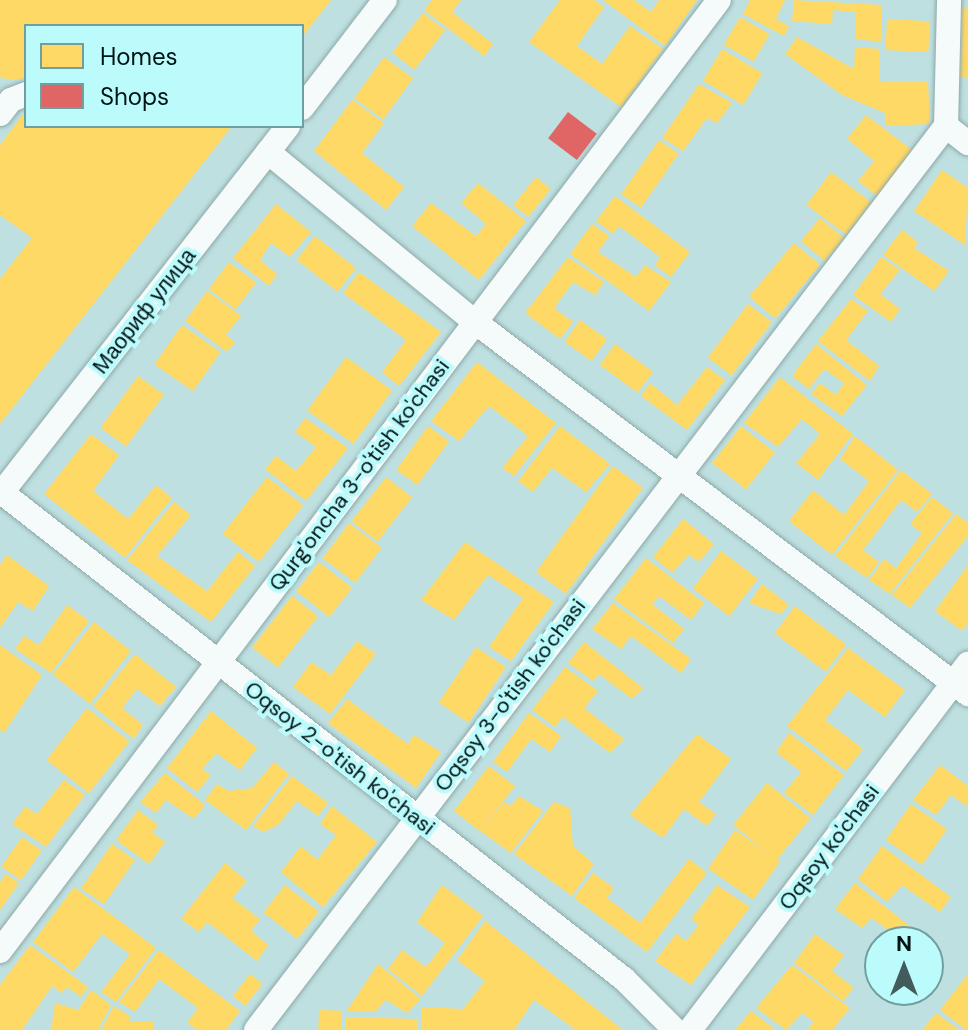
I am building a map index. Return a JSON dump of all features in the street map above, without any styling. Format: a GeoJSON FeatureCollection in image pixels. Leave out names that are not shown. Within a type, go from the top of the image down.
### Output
{"type":"FeatureCollection","features":[{"type":"Feature","properties":{"kind":"street"},"geometry":{"type":"LineString","coordinates":[[304,105],[385,0]]}},
{"type":"Feature","properties":{"kind":"street","name":"Qurg'oncha 3-o'tish ko'chasi"},"geometry":{"type":"LineString","coordinates":[[0,951],[719,0]]}},
{"type":"Feature","properties":{"kind":"street"},"geometry":{"type":"LineString","coordinates":[[949,0],[946,126],[968,143]]}},
{"type":"Feature","properties":{"kind":"street","name":"Oqsoy 3-o'tish ko'chasi"},"geometry":{"type":"LineString","coordinates":[[256,1030],[946,126]]}},
{"type":"Feature","properties":{"kind":"street","name":"Маориф улица"},"geometry":{"type":"LineString","coordinates":[[1,493],[286,128]]}},
{"type":"Feature","properties":{"kind":"street"},"geometry":{"type":"LineString","coordinates":[[268,152],[475,322],[960,689]]}},
{"type":"Feature","properties":{"kind":"street","name":"Oqsoy 2-o'tish ko'chasi"},"geometry":{"type":"LineString","coordinates":[[1,493],[624,979],[664,1027]]}},
{"type":"Feature","properties":{"kind":"street","name":"Oqsoy ko'chasi"},"geometry":{"type":"LineString","coordinates":[[690,1030],[960,689],[968,664]]}},
{"type":"Feature","properties":{"kind":"building: Homes"},"geometry":{"type":"Polygon","coordinates":[[[0,0],[331,0],[304,34],[304,24],[24,24],[24,78],[0,78],[0,0]]]}},
{"type":"Feature","properties":{"kind":"building: Homes"},"geometry":{"type":"Polygon","coordinates":[[[432,0],[461,0],[452,12],[493,44],[484,56],[424,10],[432,0]]]}},
{"type":"Feature","properties":{"kind":"building: Homes"},"geometry":{"type":"Polygon","coordinates":[[[560,0],[594,0],[604,7],[577,46],[602,64],[630,26],[663,49],[621,107],[529,42],[560,0]]]}},
{"type":"Feature","properties":{"kind":"building: Homes"},"geometry":{"type":"Polygon","coordinates":[[[603,0],[634,0],[651,12],[659,0],[697,0],[665,46],[603,0]]]}},
{"type":"Feature","properties":{"kind":"building: Homes"},"geometry":{"type":"Polygon","coordinates":[[[750,0],[785,0],[776,19],[789,26],[784,36],[743,14],[750,0]]]}},
{"type":"Feature","properties":{"kind":"building: Homes"},"geometry":{"type":"Polygon","coordinates":[[[794,0],[882,5],[882,42],[855,39],[855,12],[833,10],[832,24],[792,21],[794,0]]]}},
{"type":"Feature","properties":{"kind":"building: Homes"},"geometry":{"type":"Polygon","coordinates":[[[962,7],[968,7],[968,78],[960,78],[962,7]]]}},
{"type":"Feature","properties":{"kind":"building: Homes"},"geometry":{"type":"Polygon","coordinates":[[[423,13],[445,30],[414,70],[392,52],[423,13]]]}},
{"type":"Feature","properties":{"kind":"building: Homes"},"geometry":{"type":"Polygon","coordinates":[[[740,17],[769,34],[753,62],[724,45],[740,17]]]}},
{"type":"Feature","properties":{"kind":"building: Homes"},"geometry":{"type":"Polygon","coordinates":[[[887,19],[930,21],[928,52],[885,50],[887,19]]]}},
{"type":"Feature","properties":{"kind":"building: Homes"},"geometry":{"type":"Polygon","coordinates":[[[797,37],[854,69],[855,47],[880,49],[879,82],[928,81],[930,124],[886,126],[885,113],[842,95],[785,54],[797,37]]]}},
{"type":"Feature","properties":{"kind":"building: Homes"},"geometry":{"type":"Polygon","coordinates":[[[722,49],[762,73],[743,105],[703,81],[722,49]]]}},
{"type":"Feature","properties":{"kind":"building: Homes"},"geometry":{"type":"Polygon","coordinates":[[[384,57],[413,78],[383,119],[354,98],[384,57]]]}},
{"type":"Feature","properties":{"kind":"building: Homes"},"geometry":{"type":"Polygon","coordinates":[[[699,84],[732,103],[717,123],[707,118],[683,151],[662,138],[699,84]]]}},
{"type":"Feature","properties":{"kind":"building: Homes"},"geometry":{"type":"Polygon","coordinates":[[[352,100],[384,123],[362,153],[404,187],[386,210],[314,151],[352,100]]]}},
{"type":"Feature","properties":{"kind":"building: Homes"},"geometry":{"type":"Polygon","coordinates":[[[24,113],[24,128],[230,128],[0,424],[0,279],[32,238],[0,215],[0,145],[24,113]]]}},
{"type":"Feature","properties":{"kind":"building: Homes"},"geometry":{"type":"Polygon","coordinates":[[[866,115],[912,150],[877,196],[858,181],[874,161],[847,139],[866,115]]]}},
{"type":"Feature","properties":{"kind":"building: Homes"},"geometry":{"type":"Polygon","coordinates":[[[659,140],[679,154],[641,208],[621,194],[659,140]]]}},
{"type":"Feature","properties":{"kind":"building: Homes"},"geometry":{"type":"Polygon","coordinates":[[[942,170],[968,188],[965,245],[914,211],[942,170]]]}},
{"type":"Feature","properties":{"kind":"building: Homes"},"geometry":{"type":"Polygon","coordinates":[[[831,172],[871,202],[846,235],[806,205],[831,172]]]}},
{"type":"Feature","properties":{"kind":"building: Homes"},"geometry":{"type":"Polygon","coordinates":[[[536,177],[551,189],[528,217],[513,205],[536,177]]]}},
{"type":"Feature","properties":{"kind":"building: Homes"},"geometry":{"type":"Polygon","coordinates":[[[478,183],[526,221],[479,280],[412,226],[431,203],[476,236],[486,224],[461,203],[478,183]]]}},
{"type":"Feature","properties":{"kind":"building: Homes"},"geometry":{"type":"Polygon","coordinates":[[[615,196],[690,252],[671,277],[655,265],[660,257],[619,226],[613,234],[596,221],[615,196]]]}},
{"type":"Feature","properties":{"kind":"building: Homes"},"geometry":{"type":"Polygon","coordinates":[[[276,204],[311,232],[290,257],[271,243],[260,260],[277,274],[269,286],[233,258],[276,204]]]}},
{"type":"Feature","properties":{"kind":"building: Homes"},"geometry":{"type":"Polygon","coordinates":[[[820,218],[844,238],[824,261],[801,241],[820,218]]]}},
{"type":"Feature","properties":{"kind":"building: Homes"},"geometry":{"type":"Polygon","coordinates":[[[592,224],[609,236],[598,252],[636,277],[645,265],[671,282],[649,311],[570,254],[592,224]]]}},
{"type":"Feature","properties":{"kind":"building: Homes"},"geometry":{"type":"Polygon","coordinates":[[[902,230],[918,242],[914,248],[949,271],[934,291],[883,255],[902,230]]]}},
{"type":"Feature","properties":{"kind":"building: Homes"},"geometry":{"type":"Polygon","coordinates":[[[315,236],[356,268],[338,292],[297,260],[315,236]]]}},
{"type":"Feature","properties":{"kind":"building: Homes"},"geometry":{"type":"Polygon","coordinates":[[[794,243],[820,265],[775,318],[749,297],[794,243]]]}},
{"type":"Feature","properties":{"kind":"building: Homes"},"geometry":{"type":"Polygon","coordinates":[[[568,257],[604,282],[595,295],[573,282],[554,308],[573,322],[560,339],[525,313],[568,257]]]}},
{"type":"Feature","properties":{"kind":"building: Homes"},"geometry":{"type":"Polygon","coordinates":[[[881,257],[900,270],[880,294],[900,309],[891,322],[853,295],[881,257]]]}},
{"type":"Feature","properties":{"kind":"building: Homes"},"geometry":{"type":"Polygon","coordinates":[[[229,262],[256,282],[236,310],[209,289],[229,262]]]}},
{"type":"Feature","properties":{"kind":"building: Homes"},"geometry":{"type":"Polygon","coordinates":[[[359,272],[441,332],[399,386],[382,372],[406,340],[343,293],[359,272]]]}},
{"type":"Feature","properties":{"kind":"building: Homes"},"geometry":{"type":"Polygon","coordinates":[[[207,291],[241,316],[226,335],[235,342],[227,352],[185,321],[207,291]]]}},
{"type":"Feature","properties":{"kind":"building: Homes"},"geometry":{"type":"Polygon","coordinates":[[[851,299],[868,311],[846,340],[879,366],[870,381],[818,341],[851,299]]]}},
{"type":"Feature","properties":{"kind":"building: Homes"},"geometry":{"type":"Polygon","coordinates":[[[748,304],[772,322],[732,376],[708,358],[748,304]]]}},
{"type":"Feature","properties":{"kind":"building: Homes"},"geometry":{"type":"Polygon","coordinates":[[[580,320],[607,339],[592,361],[565,342],[580,320]]]}},
{"type":"Feature","properties":{"kind":"building: Homes"},"geometry":{"type":"Polygon","coordinates":[[[182,325],[221,352],[193,391],[154,364],[182,325]]]}},
{"type":"Feature","properties":{"kind":"building: Homes"},"geometry":{"type":"Polygon","coordinates":[[[615,344],[653,372],[638,393],[600,365],[615,344]]]}},
{"type":"Feature","properties":{"kind":"building: Homes"},"geometry":{"type":"Polygon","coordinates":[[[816,344],[867,385],[842,416],[811,394],[820,383],[836,395],[844,383],[824,369],[809,389],[792,376],[816,344]]]}},
{"type":"Feature","properties":{"kind":"building: Homes"},"geometry":{"type":"Polygon","coordinates":[[[346,357],[392,391],[353,444],[307,410],[346,357]]]}},
{"type":"Feature","properties":{"kind":"building: Homes"},"geometry":{"type":"Polygon","coordinates":[[[477,362],[556,423],[514,476],[502,468],[528,436],[489,406],[459,441],[431,421],[477,362]]]}},
{"type":"Feature","properties":{"kind":"building: Homes"},"geometry":{"type":"Polygon","coordinates":[[[707,367],[725,380],[687,430],[641,396],[650,383],[677,405],[707,367]]]}},
{"type":"Feature","properties":{"kind":"building: Homes"},"geometry":{"type":"Polygon","coordinates":[[[138,376],[164,395],[126,447],[100,428],[138,376]]]}},
{"type":"Feature","properties":{"kind":"building: Homes"},"geometry":{"type":"Polygon","coordinates":[[[780,377],[853,434],[818,480],[796,463],[820,434],[802,419],[778,447],[744,423],[780,377]]]}},
{"type":"Feature","properties":{"kind":"building: Homes"},"geometry":{"type":"Polygon","coordinates":[[[305,418],[348,448],[306,501],[265,469],[276,456],[296,471],[316,447],[295,432],[305,418]]]}},
{"type":"Feature","properties":{"kind":"building: Homes"},"geometry":{"type":"Polygon","coordinates":[[[428,426],[449,441],[417,485],[396,470],[428,426]]]}},
{"type":"Feature","properties":{"kind":"building: Homes"},"geometry":{"type":"Polygon","coordinates":[[[560,426],[610,464],[586,492],[552,468],[533,492],[518,481],[560,426]]]}},
{"type":"Feature","properties":{"kind":"building: Homes"},"geometry":{"type":"Polygon","coordinates":[[[741,426],[775,452],[746,490],[712,463],[741,426]]]}},
{"type":"Feature","properties":{"kind":"building: Homes"},"geometry":{"type":"Polygon","coordinates":[[[91,434],[119,455],[93,491],[128,519],[156,485],[172,498],[125,558],[44,494],[91,434]]]}},
{"type":"Feature","properties":{"kind":"building: Homes"},"geometry":{"type":"Polygon","coordinates":[[[855,436],[898,470],[832,555],[789,521],[813,490],[844,515],[869,481],[840,459],[855,436]]]}},
{"type":"Feature","properties":{"kind":"building: Homes"},"geometry":{"type":"Polygon","coordinates":[[[613,466],[643,488],[566,594],[536,572],[613,466]]]}},
{"type":"Feature","properties":{"kind":"building: Homes"},"geometry":{"type":"Polygon","coordinates":[[[901,470],[932,494],[917,512],[901,500],[863,550],[879,562],[867,578],[835,556],[901,470]]]}},
{"type":"Feature","properties":{"kind":"building: Homes"},"geometry":{"type":"Polygon","coordinates":[[[267,477],[303,505],[259,562],[223,534],[267,477]]]}},
{"type":"Feature","properties":{"kind":"building: Homes"},"geometry":{"type":"Polygon","coordinates":[[[386,477],[412,497],[378,541],[352,521],[386,477]]]}},
{"type":"Feature","properties":{"kind":"building: Homes"},"geometry":{"type":"Polygon","coordinates":[[[932,497],[953,513],[890,594],[869,580],[884,559],[896,568],[922,533],[910,524],[932,497]]]}},
{"type":"Feature","properties":{"kind":"building: Homes"},"geometry":{"type":"Polygon","coordinates":[[[174,502],[191,515],[157,556],[207,591],[238,552],[255,566],[211,622],[127,560],[174,502]]]}},
{"type":"Feature","properties":{"kind":"building: Homes"},"geometry":{"type":"Polygon","coordinates":[[[956,514],[968,523],[968,536],[910,608],[892,595],[956,514]]]}},
{"type":"Feature","properties":{"kind":"building: Homes"},"geometry":{"type":"Polygon","coordinates":[[[683,519],[714,544],[699,562],[689,555],[672,573],[653,557],[683,519]]]}},
{"type":"Feature","properties":{"kind":"building: Homes"},"geometry":{"type":"Polygon","coordinates":[[[349,523],[382,548],[355,583],[323,558],[349,523]]]}},
{"type":"Feature","properties":{"kind":"building: Homes"},"geometry":{"type":"Polygon","coordinates":[[[465,542],[554,602],[511,661],[489,647],[523,598],[488,575],[454,620],[421,600],[465,542]]]}},
{"type":"Feature","properties":{"kind":"building: Homes"},"geometry":{"type":"Polygon","coordinates":[[[721,551],[758,579],[729,616],[693,589],[721,551]]]}},
{"type":"Feature","properties":{"kind":"building: Homes"},"geometry":{"type":"Polygon","coordinates":[[[7,555],[49,586],[33,611],[18,602],[0,628],[0,565],[7,555]]]}},
{"type":"Feature","properties":{"kind":"building: Homes"},"geometry":{"type":"Polygon","coordinates":[[[646,558],[704,603],[691,620],[659,596],[652,604],[684,629],[673,643],[614,599],[646,558]]]}},
{"type":"Feature","properties":{"kind":"building: Homes"},"geometry":{"type":"Polygon","coordinates":[[[319,562],[352,588],[329,617],[296,591],[319,562]]]}},
{"type":"Feature","properties":{"kind":"building: Homes"},"geometry":{"type":"Polygon","coordinates":[[[968,565],[968,623],[962,631],[935,611],[968,565]]]}},
{"type":"Feature","properties":{"kind":"building: Homes"},"geometry":{"type":"Polygon","coordinates":[[[762,584],[789,605],[781,614],[749,603],[762,584]]]}},
{"type":"Feature","properties":{"kind":"building: Homes"},"geometry":{"type":"Polygon","coordinates":[[[292,596],[318,616],[278,668],[252,647],[292,596]]]}},
{"type":"Feature","properties":{"kind":"building: Homes"},"geometry":{"type":"Polygon","coordinates":[[[613,603],[691,659],[681,673],[631,636],[621,649],[592,629],[613,603]]]}},
{"type":"Feature","properties":{"kind":"building: Homes"},"geometry":{"type":"Polygon","coordinates":[[[67,605],[89,621],[51,673],[15,649],[24,636],[39,645],[67,605]]]}},
{"type":"Feature","properties":{"kind":"building: Homes"},"geometry":{"type":"Polygon","coordinates":[[[795,606],[846,645],[826,672],[775,633],[795,606]]]}},
{"type":"Feature","properties":{"kind":"building: Homes"},"geometry":{"type":"Polygon","coordinates":[[[94,622],[131,651],[90,704],[53,675],[94,622]]]}},
{"type":"Feature","properties":{"kind":"building: Homes"},"geometry":{"type":"Polygon","coordinates":[[[357,641],[376,654],[330,714],[293,687],[311,662],[331,675],[357,641]]]}},
{"type":"Feature","properties":{"kind":"building: Homes"},"geometry":{"type":"Polygon","coordinates":[[[584,642],[643,688],[632,699],[599,674],[593,681],[568,663],[584,642]]]}},
{"type":"Feature","properties":{"kind":"building: Homes"},"geometry":{"type":"Polygon","coordinates":[[[0,645],[42,675],[4,733],[0,730],[0,645]]]}},
{"type":"Feature","properties":{"kind":"building: Homes"},"geometry":{"type":"Polygon","coordinates":[[[476,647],[506,667],[468,723],[439,703],[476,647]]]}},
{"type":"Feature","properties":{"kind":"building: Homes"},"geometry":{"type":"Polygon","coordinates":[[[848,648],[905,690],[885,717],[848,690],[825,720],[863,749],[846,771],[787,726],[848,648]]]}},
{"type":"Feature","properties":{"kind":"building: Homes"},"geometry":{"type":"Polygon","coordinates":[[[135,654],[176,687],[160,706],[137,689],[122,708],[143,725],[134,739],[93,706],[135,654]]]}},
{"type":"Feature","properties":{"kind":"building: Homes"},"geometry":{"type":"Polygon","coordinates":[[[565,667],[598,691],[584,708],[624,739],[610,753],[563,717],[555,727],[532,710],[565,667]]]}},
{"type":"Feature","properties":{"kind":"building: Homes"},"geometry":{"type":"Polygon","coordinates":[[[347,699],[408,744],[414,735],[441,752],[416,788],[328,723],[347,699]]]}},
{"type":"Feature","properties":{"kind":"building: Homes"},"geometry":{"type":"Polygon","coordinates":[[[87,708],[130,741],[89,793],[46,760],[87,708]]]}},
{"type":"Feature","properties":{"kind":"building: Homes"},"geometry":{"type":"Polygon","coordinates":[[[211,711],[257,748],[240,770],[216,753],[202,769],[211,775],[197,792],[167,768],[211,711]]]}},
{"type":"Feature","properties":{"kind":"building: Homes"},"geometry":{"type":"Polygon","coordinates":[[[529,713],[561,736],[550,752],[531,739],[507,772],[493,762],[529,713]]]}},
{"type":"Feature","properties":{"kind":"building: Homes"},"geometry":{"type":"Polygon","coordinates":[[[789,733],[844,775],[813,815],[784,793],[801,772],[776,752],[789,733]]]}},
{"type":"Feature","properties":{"kind":"building: Homes"},"geometry":{"type":"Polygon","coordinates":[[[697,734],[731,759],[699,802],[716,814],[707,826],[684,809],[663,838],[630,815],[697,734]]]}},
{"type":"Feature","properties":{"kind":"building: Homes"},"geometry":{"type":"Polygon","coordinates":[[[274,762],[289,774],[246,830],[205,800],[217,784],[229,791],[252,788],[274,762]]]}},
{"type":"Feature","properties":{"kind":"building: Homes"},"geometry":{"type":"Polygon","coordinates":[[[940,765],[968,786],[968,807],[951,795],[936,815],[913,800],[940,765]]]}},
{"type":"Feature","properties":{"kind":"building: Homes"},"geometry":{"type":"Polygon","coordinates":[[[489,766],[515,786],[480,831],[454,811],[489,766]]]}},
{"type":"Feature","properties":{"kind":"building: Homes"},"geometry":{"type":"Polygon","coordinates":[[[165,773],[205,805],[194,819],[166,800],[156,813],[140,802],[165,773]]]}},
{"type":"Feature","properties":{"kind":"building: Homes"},"geometry":{"type":"Polygon","coordinates":[[[292,776],[328,803],[318,816],[297,801],[278,825],[263,832],[253,826],[292,776]]]}},
{"type":"Feature","properties":{"kind":"building: Homes"},"geometry":{"type":"Polygon","coordinates":[[[64,780],[85,795],[46,847],[12,824],[25,807],[37,814],[64,780]]]}},
{"type":"Feature","properties":{"kind":"building: Homes"},"geometry":{"type":"Polygon","coordinates":[[[767,783],[811,818],[777,860],[733,825],[767,783]]]}},
{"type":"Feature","properties":{"kind":"building: Homes"},"geometry":{"type":"Polygon","coordinates":[[[519,796],[543,811],[511,853],[480,831],[504,802],[511,806],[519,796]]]}},
{"type":"Feature","properties":{"kind":"building: Homes"},"geometry":{"type":"Polygon","coordinates":[[[554,802],[570,808],[573,846],[594,864],[572,896],[514,854],[554,802]]]}},
{"type":"Feature","properties":{"kind":"building: Homes"},"geometry":{"type":"Polygon","coordinates":[[[911,804],[947,829],[922,865],[886,840],[911,804]]]}},
{"type":"Feature","properties":{"kind":"building: Homes"},"geometry":{"type":"Polygon","coordinates":[[[332,806],[377,842],[323,907],[281,872],[301,846],[317,860],[336,835],[320,824],[332,806]]]}},
{"type":"Feature","properties":{"kind":"building: Homes"},"geometry":{"type":"Polygon","coordinates":[[[138,810],[158,825],[152,832],[165,842],[149,864],[116,840],[138,810]]]}},
{"type":"Feature","properties":{"kind":"building: Homes"},"geometry":{"type":"Polygon","coordinates":[[[735,830],[780,862],[753,900],[708,869],[735,830]]]}},
{"type":"Feature","properties":{"kind":"building: Homes"},"geometry":{"type":"Polygon","coordinates":[[[22,837],[42,851],[21,880],[1,866],[22,837]]]}},
{"type":"Feature","properties":{"kind":"building: Homes"},"geometry":{"type":"Polygon","coordinates":[[[112,844],[135,860],[104,904],[81,888],[112,844]]]}},
{"type":"Feature","properties":{"kind":"building: Homes"},"geometry":{"type":"Polygon","coordinates":[[[882,846],[951,897],[940,912],[902,885],[887,902],[858,879],[882,846]]]}},
{"type":"Feature","properties":{"kind":"building: Homes"},"geometry":{"type":"Polygon","coordinates":[[[689,859],[707,873],[647,952],[574,898],[593,873],[614,888],[607,898],[640,923],[689,859]]]}},
{"type":"Feature","properties":{"kind":"building: Homes"},"geometry":{"type":"Polygon","coordinates":[[[225,863],[247,881],[232,898],[260,919],[251,931],[268,945],[257,961],[207,922],[199,932],[181,919],[225,863]]]}},
{"type":"Feature","properties":{"kind":"building: Homes"},"geometry":{"type":"Polygon","coordinates":[[[6,874],[19,883],[0,910],[0,882],[6,874]]]}},
{"type":"Feature","properties":{"kind":"building: Homes"},"geometry":{"type":"Polygon","coordinates":[[[855,883],[909,926],[883,926],[871,918],[862,928],[835,909],[855,883]]]}},
{"type":"Feature","properties":{"kind":"building: Homes"},"geometry":{"type":"Polygon","coordinates":[[[285,885],[319,911],[297,939],[263,913],[285,885]]]}},
{"type":"Feature","properties":{"kind":"building: Homes"},"geometry":{"type":"Polygon","coordinates":[[[442,885],[483,916],[422,996],[388,969],[402,950],[426,967],[445,943],[417,922],[442,885]]]}},
{"type":"Feature","properties":{"kind":"building: Homes"},"geometry":{"type":"Polygon","coordinates":[[[717,885],[750,907],[691,985],[655,961],[676,934],[686,941],[699,925],[691,919],[717,885]]]}},
{"type":"Feature","properties":{"kind":"building: Homes"},"geometry":{"type":"Polygon","coordinates":[[[74,887],[156,948],[116,1002],[101,992],[130,954],[102,934],[73,972],[33,942],[74,887]]]}},
{"type":"Feature","properties":{"kind":"building: Homes"},"geometry":{"type":"Polygon","coordinates":[[[485,921],[623,1030],[576,1030],[534,1000],[514,1030],[421,1030],[421,1007],[463,1009],[485,981],[457,960],[485,921]]]}},
{"type":"Feature","properties":{"kind":"building: Homes"},"geometry":{"type":"Polygon","coordinates":[[[815,934],[844,955],[832,971],[854,988],[843,1001],[794,963],[815,934]]]}},
{"type":"Feature","properties":{"kind":"building: Homes"},"geometry":{"type":"Polygon","coordinates":[[[30,945],[88,987],[81,997],[67,987],[62,993],[52,986],[22,1030],[0,1030],[0,985],[30,945]]]}},
{"type":"Feature","properties":{"kind":"building: Homes"},"geometry":{"type":"Polygon","coordinates":[[[159,950],[240,1011],[226,1030],[198,1030],[187,1023],[198,1008],[159,979],[135,1012],[119,1002],[159,950]]]}},
{"type":"Feature","properties":{"kind":"building: Homes"},"geometry":{"type":"Polygon","coordinates":[[[378,964],[421,999],[407,1013],[386,1000],[376,1011],[346,1012],[378,964]]]}},
{"type":"Feature","properties":{"kind":"building: Homes"},"geometry":{"type":"Polygon","coordinates":[[[792,965],[850,1008],[832,1030],[807,1030],[814,1022],[802,1013],[786,1030],[756,1008],[792,965]]]}},
{"type":"Feature","properties":{"kind":"building: Homes"},"geometry":{"type":"Polygon","coordinates":[[[250,974],[263,984],[245,1006],[233,996],[250,974]]]}},
{"type":"Feature","properties":{"kind":"building: Homes"},"geometry":{"type":"Polygon","coordinates":[[[968,974],[968,1030],[940,1010],[968,974]]]}},
{"type":"Feature","properties":{"kind":"building: Homes"},"geometry":{"type":"Polygon","coordinates":[[[91,990],[111,1005],[98,1030],[51,1030],[55,1003],[78,1010],[91,990]]]}},
{"type":"Feature","properties":{"kind":"building: Homes"},"geometry":{"type":"Polygon","coordinates":[[[114,1006],[131,1017],[128,1022],[154,1022],[154,1030],[101,1030],[114,1006]]]}},
{"type":"Feature","properties":{"kind":"building: Homes"},"geometry":{"type":"Polygon","coordinates":[[[319,1010],[342,1011],[341,1030],[318,1030],[319,1010]]]}},
{"type":"Feature","properties":{"kind":"building: Homes"},"geometry":{"type":"Polygon","coordinates":[[[751,1011],[776,1030],[735,1030],[751,1011]]]}},
{"type":"Feature","properties":{"kind":"building: Homes"},"geometry":{"type":"Polygon","coordinates":[[[936,1013],[960,1030],[922,1030],[936,1013]]]}},
{"type":"Feature","properties":{"kind":"building: Homes"},"geometry":{"type":"Polygon","coordinates":[[[346,1017],[418,1019],[418,1030],[346,1030],[346,1017]]]}},
{"type":"Feature","properties":{"kind":"building: Shops"},"geometry":{"type":"Polygon","coordinates":[[[568,112],[597,134],[577,160],[548,138],[568,112]]]}}]}
